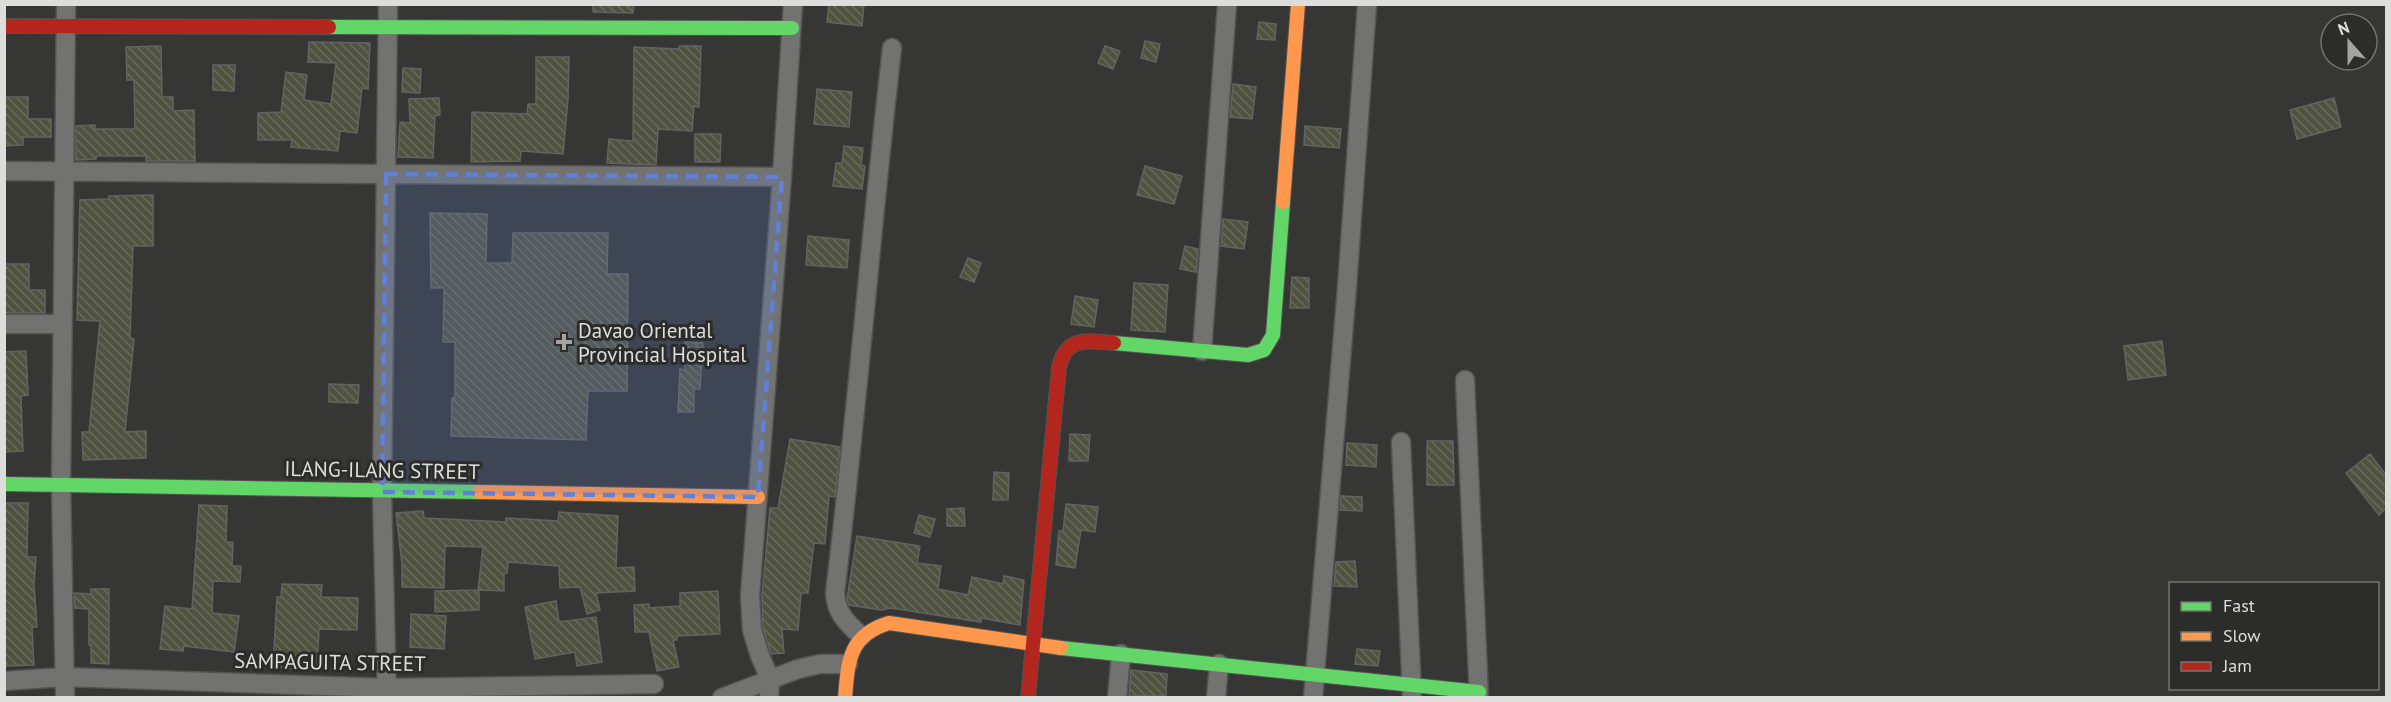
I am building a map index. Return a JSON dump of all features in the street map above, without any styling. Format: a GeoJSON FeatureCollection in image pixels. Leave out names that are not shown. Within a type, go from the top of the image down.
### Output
{"type":"FeatureCollection","features":[{"type":"Feature","properties":{"kind":"street"},"geometry":{"type":"LineString","coordinates":[[65,698],[62,484],[66,4]]}},
{"type":"Feature","properties":{"kind":"street"},"geometry":{"type":"LineString","coordinates":[[387,693],[382,492],[388,4]]}},
{"type":"Feature","properties":{"kind":"street"},"geometry":{"type":"LineString","coordinates":[[769,688],[752,630],[750,596],[793,4]]}},
{"type":"Feature","properties":{"kind":"street"},"geometry":{"type":"LineString","coordinates":[[1202,351],[1227,4]]}},
{"type":"Feature","properties":{"kind":"street"},"geometry":{"type":"LineString","coordinates":[[1028,698],[1059,367],[1065,348],[1087,341],[1248,355],[1264,351],[1270,345],[1273,335],[1298,4]]}},
{"type":"Feature","properties":{"kind":"street"},"geometry":{"type":"LineString","coordinates":[[1313,698],[1346,299],[1367,4]]}},
{"type":"Feature","properties":{"kind":"street"},"geometry":{"type":"LineString","coordinates":[[4,26],[792,28]]}},
{"type":"Feature","properties":{"kind":"street"},"geometry":{"type":"LineString","coordinates":[[861,636],[840,614],[835,593],[853,446],[871,230],[892,48]]}},
{"type":"Feature","properties":{"kind":"street"},"geometry":{"type":"LineString","coordinates":[[4,171],[782,177]]}},
{"type":"Feature","properties":{"kind":"street"},"geometry":{"type":"LineString","coordinates":[[4,324],[63,324]]}},
{"type":"Feature","properties":{"kind":"street"},"geometry":{"type":"LineString","coordinates":[[845,698],[848,664],[853,647],[861,636],[880,625],[907,624],[1034,645],[1314,674],[1412,691],[1479,695],[1465,380]]}},
{"type":"Feature","properties":{"kind":"street"},"geometry":{"type":"LineString","coordinates":[[1401,442],[1412,691]]}},
{"type":"Feature","properties":{"kind":"street","name":"ILANG-ILANG STREET"},"geometry":{"type":"LineString","coordinates":[[4,484],[758,497]]}},
{"type":"Feature","properties":{"kind":"street"},"geometry":{"type":"LineString","coordinates":[[1118,698],[1121,654]]}},
{"type":"Feature","properties":{"kind":"street"},"geometry":{"type":"LineString","coordinates":[[722,698],[769,688],[820,664],[848,664]]}},
{"type":"Feature","properties":{"kind":"street"},"geometry":{"type":"LineString","coordinates":[[1216,698],[1219,664]]}},
{"type":"Feature","properties":{"kind":"street","name":"SAMPAGUITA STREET"},"geometry":{"type":"LineString","coordinates":[[4,681],[64,677],[387,693],[654,684]]}},
{"type":"Feature","properties":{"kind":"highlighted area"},"geometry":{"type":"Polygon","coordinates":[[[386,174],[782,177],[758,497],[382,492],[386,174]]]}},
{"type":"Feature","properties":{"kind":"building"},"geometry":{"type":"Polygon","coordinates":[[[593,4],[634,4],[633,13],[593,12],[593,4]]]}},
{"type":"Feature","properties":{"kind":"building"},"geometry":{"type":"Polygon","coordinates":[[[829,4],[864,4],[862,26],[827,22],[829,4]]]}},
{"type":"Feature","properties":{"kind":"building"},"geometry":{"type":"Polygon","coordinates":[[[1259,22],[1276,24],[1275,40],[1257,39],[1259,22]]]}},
{"type":"Feature","properties":{"kind":"building"},"geometry":{"type":"Polygon","coordinates":[[[1145,41],[1160,44],[1156,62],[1141,58],[1145,41]]]}},
{"type":"Feature","properties":{"kind":"building"},"geometry":{"type":"Polygon","coordinates":[[[309,42],[370,43],[368,89],[362,88],[357,133],[340,131],[338,151],[291,147],[292,140],[258,140],[258,113],[281,112],[286,72],[307,75],[304,100],[331,104],[336,63],[308,62],[309,42]]]}},
{"type":"Feature","properties":{"kind":"building"},"geometry":{"type":"Polygon","coordinates":[[[161,46],[162,97],[173,97],[173,111],[194,110],[195,161],[146,161],[146,156],[96,156],[96,159],[76,160],[76,126],[95,125],[95,129],[135,129],[134,80],[127,80],[126,47],[161,46]]]}},
{"type":"Feature","properties":{"kind":"building"},"geometry":{"type":"Polygon","coordinates":[[[679,46],[701,46],[699,107],[694,106],[692,131],[658,129],[656,165],[607,163],[609,139],[633,141],[634,47],[679,49],[679,46]]]}},
{"type":"Feature","properties":{"kind":"building"},"geometry":{"type":"Polygon","coordinates":[[[1105,46],[1120,51],[1113,69],[1098,63],[1105,46]]]}},
{"type":"Feature","properties":{"kind":"building"},"geometry":{"type":"Polygon","coordinates":[[[536,57],[569,57],[563,154],[521,151],[520,161],[471,162],[472,112],[527,114],[528,104],[536,104],[536,57]]]}},
{"type":"Feature","properties":{"kind":"building"},"geometry":{"type":"Polygon","coordinates":[[[213,65],[235,65],[234,91],[213,90],[213,65]]]}},
{"type":"Feature","properties":{"kind":"building"},"geometry":{"type":"Polygon","coordinates":[[[403,68],[421,69],[420,93],[402,92],[403,68]]]}},
{"type":"Feature","properties":{"kind":"building"},"geometry":{"type":"Polygon","coordinates":[[[1233,84],[1256,87],[1252,119],[1230,117],[1233,84]]]}},
{"type":"Feature","properties":{"kind":"building"},"geometry":{"type":"Polygon","coordinates":[[[817,89],[852,92],[849,127],[814,124],[817,89]]]}},
{"type":"Feature","properties":{"kind":"building"},"geometry":{"type":"Polygon","coordinates":[[[4,97],[28,97],[28,119],[51,119],[51,137],[23,137],[23,145],[4,146],[4,97]]]}},
{"type":"Feature","properties":{"kind":"building"},"geometry":{"type":"Polygon","coordinates":[[[439,98],[440,115],[435,116],[433,158],[398,157],[400,122],[410,123],[409,99],[439,98]]]}},
{"type":"Feature","properties":{"kind":"building"},"geometry":{"type":"Polygon","coordinates":[[[2334,98],[2341,127],[2297,139],[2290,110],[2334,98]]]}},
{"type":"Feature","properties":{"kind":"building"},"geometry":{"type":"Polygon","coordinates":[[[1305,126],[1341,129],[1339,148],[1304,145],[1305,126]]]}},
{"type":"Feature","properties":{"kind":"building"},"geometry":{"type":"Polygon","coordinates":[[[695,134],[721,134],[720,162],[695,162],[695,134]]]}},
{"type":"Feature","properties":{"kind":"building"},"geometry":{"type":"Polygon","coordinates":[[[844,146],[863,148],[861,165],[865,166],[862,189],[833,186],[836,163],[842,163],[844,146]]]}},
{"type":"Feature","properties":{"kind":"building"},"geometry":{"type":"Polygon","coordinates":[[[1145,166],[1182,176],[1174,204],[1137,195],[1145,166]]]}},
{"type":"Feature","properties":{"kind":"building"},"geometry":{"type":"Polygon","coordinates":[[[153,195],[153,246],[133,246],[130,338],[134,339],[125,432],[146,431],[146,458],[83,460],[82,432],[89,432],[100,321],[77,320],[80,200],[109,199],[109,196],[153,195]]]}},
{"type":"Feature","properties":{"kind":"building"},"geometry":{"type":"Polygon","coordinates":[[[430,213],[487,214],[486,263],[512,263],[513,233],[608,233],[607,274],[628,274],[627,391],[588,391],[586,440],[451,436],[452,398],[455,398],[455,342],[443,342],[444,288],[431,288],[430,213]]]}},
{"type":"Feature","properties":{"kind":"building"},"geometry":{"type":"Polygon","coordinates":[[[1223,219],[1248,222],[1244,249],[1221,246],[1223,219]]]}},
{"type":"Feature","properties":{"kind":"building"},"geometry":{"type":"Polygon","coordinates":[[[808,236],[849,240],[847,268],[806,265],[808,236]]]}},
{"type":"Feature","properties":{"kind":"building"},"geometry":{"type":"Polygon","coordinates":[[[1185,246],[1198,249],[1196,272],[1180,269],[1185,246]]]}},
{"type":"Feature","properties":{"kind":"building"},"geometry":{"type":"Polygon","coordinates":[[[968,258],[981,263],[974,282],[960,277],[968,258]]]}},
{"type":"Feature","properties":{"kind":"building"},"geometry":{"type":"Polygon","coordinates":[[[4,264],[29,264],[29,290],[45,290],[45,313],[4,313],[4,264]]]}},
{"type":"Feature","properties":{"kind":"building"},"geometry":{"type":"Polygon","coordinates":[[[1292,277],[1309,278],[1309,308],[1290,308],[1292,277]]]}},
{"type":"Feature","properties":{"kind":"building"},"geometry":{"type":"Polygon","coordinates":[[[1134,283],[1168,285],[1165,332],[1131,330],[1134,283]]]}},
{"type":"Feature","properties":{"kind":"building"},"geometry":{"type":"Polygon","coordinates":[[[1075,296],[1098,300],[1094,327],[1071,324],[1075,296]]]}},
{"type":"Feature","properties":{"kind":"building"},"geometry":{"type":"Polygon","coordinates":[[[2162,341],[2166,375],[2128,380],[2124,346],[2162,341]]]}},
{"type":"Feature","properties":{"kind":"building"},"geometry":{"type":"Polygon","coordinates":[[[685,342],[703,343],[700,389],[694,389],[694,412],[678,412],[680,369],[685,370],[685,342]]]}},
{"type":"Feature","properties":{"kind":"building"},"geometry":{"type":"Polygon","coordinates":[[[26,351],[28,395],[21,396],[23,451],[4,452],[4,352],[26,351]]]}},
{"type":"Feature","properties":{"kind":"building"},"geometry":{"type":"Polygon","coordinates":[[[329,384],[359,385],[358,403],[329,402],[329,384]]]}},
{"type":"Feature","properties":{"kind":"building"},"geometry":{"type":"Polygon","coordinates":[[[1070,434],[1090,435],[1088,461],[1069,461],[1070,434]]]}},
{"type":"Feature","properties":{"kind":"building"},"geometry":{"type":"Polygon","coordinates":[[[790,439],[840,447],[835,497],[829,496],[825,544],[814,543],[808,593],[801,593],[798,630],[782,629],[784,653],[771,654],[763,628],[762,596],[770,508],[778,508],[790,439]]]}},
{"type":"Feature","properties":{"kind":"building"},"geometry":{"type":"Polygon","coordinates":[[[1427,441],[1453,441],[1454,485],[1427,485],[1427,441]]]}},
{"type":"Feature","properties":{"kind":"building"},"geometry":{"type":"Polygon","coordinates":[[[1347,443],[1377,445],[1376,467],[1346,465],[1347,443]]]}},
{"type":"Feature","properties":{"kind":"building"},"geometry":{"type":"Polygon","coordinates":[[[2370,454],[2386,475],[2386,508],[2379,515],[2346,473],[2370,454]]]}},
{"type":"Feature","properties":{"kind":"building"},"geometry":{"type":"Polygon","coordinates":[[[994,472],[1009,473],[1008,500],[993,500],[994,472]]]}},
{"type":"Feature","properties":{"kind":"building"},"geometry":{"type":"Polygon","coordinates":[[[1341,496],[1362,497],[1362,511],[1340,510],[1341,496]]]}},
{"type":"Feature","properties":{"kind":"building"},"geometry":{"type":"Polygon","coordinates":[[[4,503],[28,503],[27,557],[36,557],[34,584],[37,627],[32,627],[34,665],[4,666],[4,503]]]}},
{"type":"Feature","properties":{"kind":"building"},"geometry":{"type":"Polygon","coordinates":[[[1066,504],[1098,507],[1095,532],[1081,530],[1075,568],[1056,565],[1059,531],[1063,531],[1066,504]]]}},
{"type":"Feature","properties":{"kind":"building"},"geometry":{"type":"Polygon","coordinates":[[[199,505],[227,506],[226,542],[233,542],[232,566],[241,566],[240,582],[213,581],[212,613],[239,616],[234,652],[184,646],[183,651],[160,649],[165,606],[192,609],[199,505]]]}},
{"type":"Feature","properties":{"kind":"building"},"geometry":{"type":"Polygon","coordinates":[[[964,508],[965,526],[947,526],[947,509],[964,508]]]}},
{"type":"Feature","properties":{"kind":"building"},"geometry":{"type":"Polygon","coordinates":[[[423,511],[424,518],[506,522],[506,518],[558,521],[559,512],[618,516],[616,568],[634,567],[635,591],[596,593],[600,610],[587,614],[580,587],[560,588],[559,566],[508,562],[507,573],[504,573],[504,591],[479,590],[479,610],[435,612],[435,591],[478,590],[483,547],[445,546],[444,588],[402,587],[402,564],[396,513],[423,511]]]}},
{"type":"Feature","properties":{"kind":"building"},"geometry":{"type":"Polygon","coordinates":[[[919,515],[935,519],[930,537],[914,533],[919,515]]]}},
{"type":"Feature","properties":{"kind":"building"},"geometry":{"type":"Polygon","coordinates":[[[857,536],[920,546],[917,563],[941,566],[938,589],[968,595],[972,577],[1003,584],[1004,576],[1024,580],[1020,625],[981,618],[981,622],[891,608],[881,610],[849,605],[847,599],[857,536]]]}},
{"type":"Feature","properties":{"kind":"building"},"geometry":{"type":"Polygon","coordinates":[[[1355,561],[1357,587],[1334,586],[1336,562],[1355,561]]]}},
{"type":"Feature","properties":{"kind":"building"},"geometry":{"type":"Polygon","coordinates":[[[282,584],[322,585],[321,597],[358,598],[357,630],[319,629],[317,671],[273,667],[277,597],[281,597],[282,584]]]}},
{"type":"Feature","properties":{"kind":"building"},"geometry":{"type":"Polygon","coordinates":[[[91,589],[109,589],[109,664],[91,663],[89,609],[75,608],[74,593],[91,594],[91,589]]]}},
{"type":"Feature","properties":{"kind":"building"},"geometry":{"type":"Polygon","coordinates":[[[718,591],[720,634],[677,636],[677,640],[673,640],[679,667],[657,671],[649,632],[635,632],[634,605],[649,604],[649,608],[680,606],[680,593],[718,591]]]}},
{"type":"Feature","properties":{"kind":"building"},"geometry":{"type":"Polygon","coordinates":[[[556,601],[559,622],[596,617],[602,662],[577,666],[575,652],[535,659],[525,607],[556,601]]]}},
{"type":"Feature","properties":{"kind":"building"},"geometry":{"type":"Polygon","coordinates":[[[411,614],[446,616],[444,649],[410,647],[411,614]]]}},
{"type":"Feature","properties":{"kind":"building"},"geometry":{"type":"Polygon","coordinates":[[[1357,649],[1380,651],[1378,666],[1355,664],[1357,649]]]}},
{"type":"Feature","properties":{"kind":"building"},"geometry":{"type":"Polygon","coordinates":[[[1131,670],[1167,674],[1166,696],[1129,696],[1131,670]]]}},
{"type":"Feature","properties":{"kind":"traffic: fast"},"geometry":{"type":"LineString","coordinates":[[329,27],[792,28]]}},
{"type":"Feature","properties":{"kind":"traffic: fast"},"geometry":{"type":"LineString","coordinates":[[1114,343],[1248,355],[1264,350],[1273,335],[1283,202]]}},
{"type":"Feature","properties":{"kind":"traffic: fast"},"geometry":{"type":"LineString","coordinates":[[4,484],[479,492]]}},
{"type":"Feature","properties":{"kind":"traffic: fast"},"geometry":{"type":"LineString","coordinates":[[1061,648],[1479,692]]}},
{"type":"Feature","properties":{"kind":"traffic: slow"},"geometry":{"type":"LineString","coordinates":[[1283,202],[1298,4]]}},
{"type":"Feature","properties":{"kind":"traffic: slow"},"geometry":{"type":"LineString","coordinates":[[479,492],[758,497]]}},
{"type":"Feature","properties":{"kind":"traffic: slow"},"geometry":{"type":"LineString","coordinates":[[845,698],[850,661],[858,642],[876,628],[889,623],[1061,648]]}},
{"type":"Feature","properties":{"kind":"traffic: jam"},"geometry":{"type":"LineString","coordinates":[[4,26],[329,27]]}},
{"type":"Feature","properties":{"kind":"traffic: jam"},"geometry":{"type":"LineString","coordinates":[[1028,698],[1059,367],[1067,349],[1073,345],[1087,341],[1114,343]]}},
{"type":"Feature","properties":{"kind":"place","name":"Davao Oriental Provincial Hospital"},"geometry":{"type":"Point","coordinates":[564,342]}}]}
